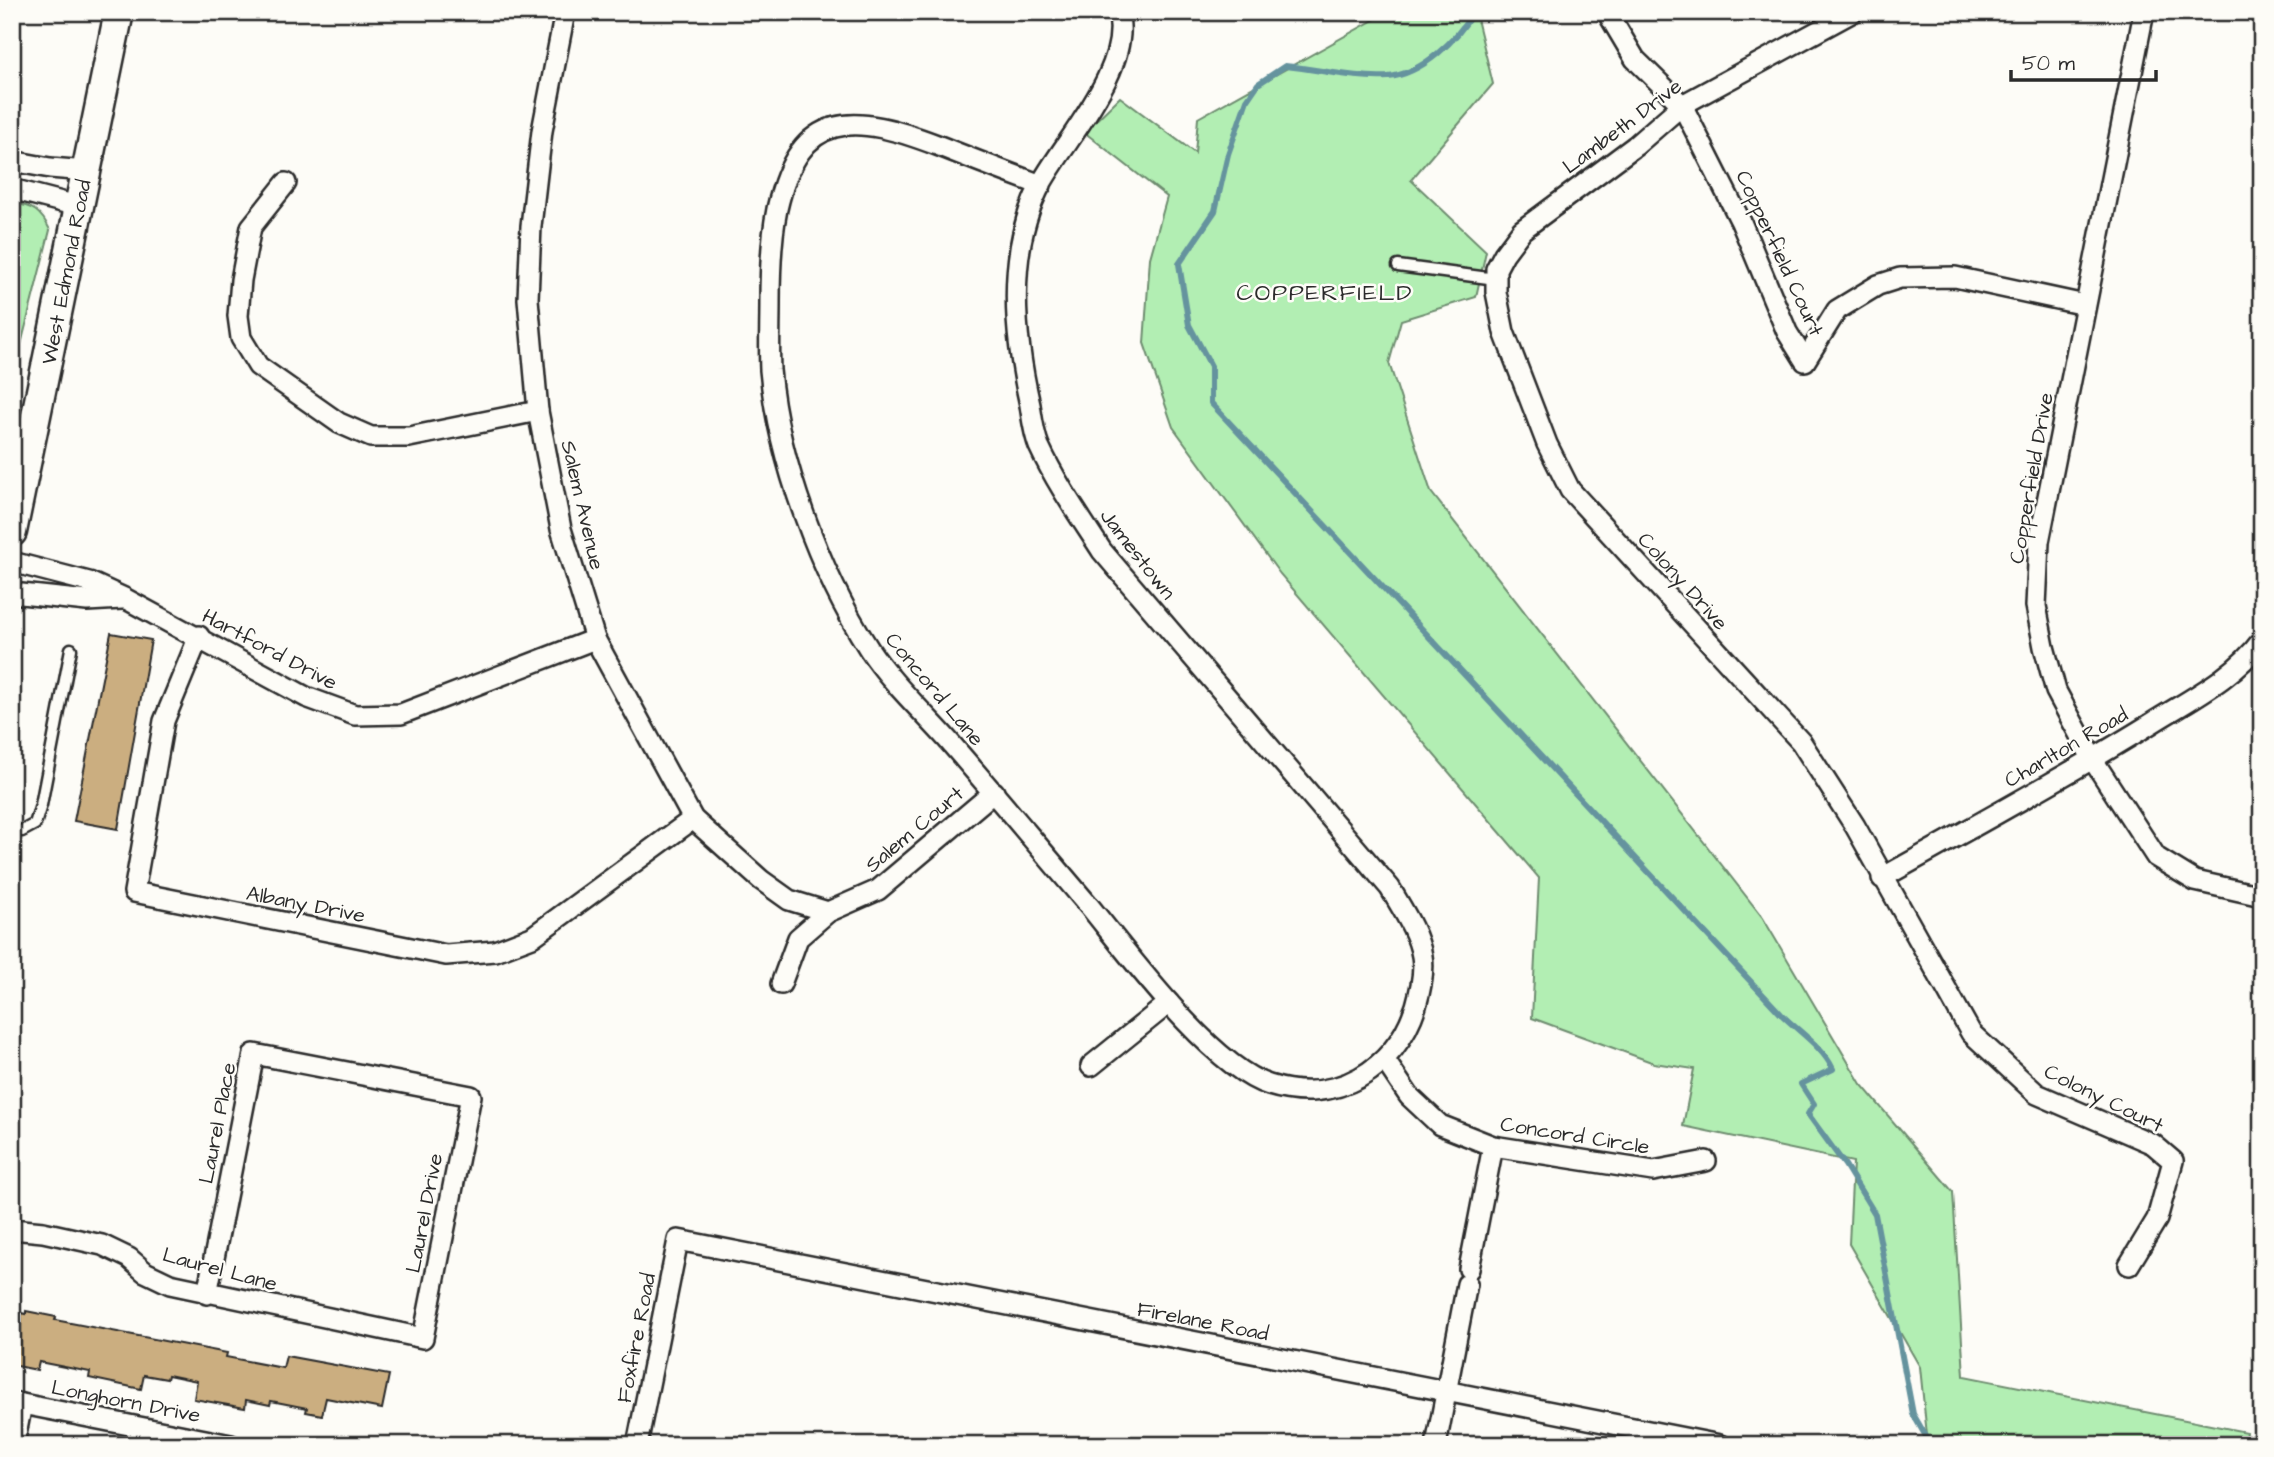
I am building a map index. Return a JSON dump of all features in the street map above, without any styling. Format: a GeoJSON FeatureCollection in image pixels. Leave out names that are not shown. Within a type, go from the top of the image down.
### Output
{"type":"FeatureCollection","features":[{"type":"Feature","properties":{"kind":"main road","name":"West Edmond Road"},"geometry":{"type":"LineString","coordinates":[[12,532],[81,208],[119,12]]}},
{"type":"Feature","properties":{"kind":"street","name":"Salem Avenue"},"geometry":{"type":"LineString","coordinates":[[565,12],[542,131],[531,226],[528,299],[538,411],[561,529],[595,639],[693,819],[761,880],[789,900],[828,912]]}},
{"type":"Feature","properties":{"kind":"street","name":"Jamestown"},"geometry":{"type":"LineString","coordinates":[[1118,12],[1119,53],[1104,84],[1041,185],[1021,236],[1017,309],[1022,372],[1038,444],[1070,503],[1102,551],[1390,888],[1417,937],[1424,961],[1419,995],[1408,1029],[1386,1062]]}},
{"type":"Feature","properties":{"kind":"street","name":"Lambeth Drive"},"geometry":{"type":"LineString","coordinates":[[1496,285],[1496,269],[1522,230],[1635,146],[1682,105],[1853,12]]}},
{"type":"Feature","properties":{"kind":"street","name":"Copperfield Drive"},"geometry":{"type":"LineString","coordinates":[[2144,12],[2039,542],[2036,606],[2056,691],[2093,760],[2156,857],[2195,881],[2262,896]]}},
{"type":"Feature","properties":{"kind":"street"},"geometry":{"type":"LineString","coordinates":[[1610,17],[1635,59],[1682,105]]}},
{"type":"Feature","properties":{"kind":"street","name":"Copperfield Court"},"geometry":{"type":"LineString","coordinates":[[1682,105],[1741,222],[1781,320],[1805,361],[1837,310],[1878,285],[1900,278],[1955,277],[2085,305]]}},
{"type":"Feature","properties":{"kind":"street","name":"Concord Lane"},"geometry":{"type":"LineString","coordinates":[[1041,185],[891,128],[851,122],[819,132],[800,152],[786,177],[776,214],[770,279],[773,385],[789,467],[822,559],[870,652],[993,792],[1169,1003],[1228,1061],[1266,1085],[1306,1092],[1342,1086],[1386,1062]]}},
{"type":"Feature","properties":{"kind":"street"},"geometry":{"type":"LineString","coordinates":[[12,161],[50,169],[87,171]]}},
{"type":"Feature","properties":{"kind":"street"},"geometry":{"type":"LineString","coordinates":[[286,183],[251,227],[241,280],[238,316],[241,338],[258,366],[339,423],[371,436],[410,437],[538,411]]}},
{"type":"Feature","properties":{"kind":"street"},"geometry":{"type":"LineString","coordinates":[[12,189],[81,208]]}},
{"type":"Feature","properties":{"kind":"street","name":"Colony Drive"},"geometry":{"type":"LineString","coordinates":[[1496,285],[1504,332],[1547,444],[1570,490],[1801,742],[1855,826],[1882,878]]}},
{"type":"Feature","properties":{"kind":"street","name":"Hartford Drive"},"geometry":{"type":"LineString","coordinates":[[12,562],[89,582],[199,636],[306,697],[355,715],[377,717],[420,708],[595,639]]}},
{"type":"Feature","properties":{"kind":"street","name":"Hartford Drive"},"geometry":{"type":"LineString","coordinates":[[12,593],[87,601],[126,599]]}},
{"type":"Feature","properties":{"kind":"street","name":"Albany Drive"},"geometry":{"type":"LineString","coordinates":[[199,636],[164,721],[134,892],[446,955],[495,951],[532,937],[693,819]]}},
{"type":"Feature","properties":{"kind":"street","name":"Charlton Road"},"geometry":{"type":"LineString","coordinates":[[1882,878],[2093,760],[2234,670],[2262,640]]}},
{"type":"Feature","properties":{"kind":"street","name":"Salem Court"},"geometry":{"type":"LineString","coordinates":[[781,984],[798,938],[828,912],[878,890],[993,792]]}},
{"type":"Feature","properties":{"kind":"street","name":"Colony Court"},"geometry":{"type":"LineString","coordinates":[[1882,878],[1971,1033],[1979,1041],[2037,1094],[2153,1144],[2173,1161],[2157,1219],[2129,1265]]}},
{"type":"Feature","properties":{"kind":"street"},"geometry":{"type":"LineString","coordinates":[[1091,1066],[1169,1003]]}},
{"type":"Feature","properties":{"kind":"street","name":"Laurel Place"},"geometry":{"type":"LineString","coordinates":[[207,1294],[254,1054],[471,1096]]}},
{"type":"Feature","properties":{"kind":"street","name":"Concord Circle"},"geometry":{"type":"LineString","coordinates":[[1386,1062],[1409,1096],[1440,1125],[1493,1146],[1653,1171],[1706,1161]]}},
{"type":"Feature","properties":{"kind":"street","name":"Laurel Drive"},"geometry":{"type":"LineString","coordinates":[[423,1338],[471,1096]]}},
{"type":"Feature","properties":{"kind":"street"},"geometry":{"type":"LineString","coordinates":[[1436,1445],[1493,1146]]}},
{"type":"Feature","properties":{"kind":"street","name":"Laurel Lane"},"geometry":{"type":"LineString","coordinates":[[12,1229],[43,1232],[102,1245],[129,1258],[145,1272],[170,1284],[207,1294],[423,1338]]}},
{"type":"Feature","properties":{"kind":"street","name":"Firelane Road"},"geometry":{"type":"LineString","coordinates":[[678,1240],[1720,1445]]}},
{"type":"Feature","properties":{"kind":"street","name":"Foxfire Road"},"geometry":{"type":"LineString","coordinates":[[637,1445],[678,1240]]}},
{"type":"Feature","properties":{"kind":"street"},"geometry":{"type":"LineString","coordinates":[[14,1445],[17,1403]]}},
{"type":"Feature","properties":{"kind":"street","name":"Longhorn Drive"},"geometry":{"type":"LineString","coordinates":[[17,1403],[231,1445]]}},
{"type":"Feature","properties":{"kind":"lane"},"geometry":{"type":"LineString","coordinates":[[1398,266],[1496,285]]}},
{"type":"Feature","properties":{"kind":"lane"},"geometry":{"type":"LineString","coordinates":[[12,830],[22,831],[35,824],[71,649]]}},
{"type":"Feature","properties":{"kind":"green space"},"geometry":{"type":"Polygon","coordinates":[[[1388,12],[1482,12],[1477,19],[1493,84],[1411,180],[1486,251],[1476,297],[1401,320],[1389,363],[1431,492],[1763,918],[1861,1084],[1953,1192],[1964,1376],[2246,1432],[2244,1445],[1928,1445],[1920,1367],[1849,1244],[1853,1162],[1683,1126],[1694,1069],[1654,1063],[1532,1018],[1539,878],[1280,574],[1173,427],[1144,343],[1150,258],[1167,197],[1084,132],[1120,97],[1195,153],[1198,118],[1388,12]]]}},
{"type":"Feature","properties":{"kind":"green space"},"geometry":{"type":"Polygon","coordinates":[[[12,203],[36,210],[50,230],[12,380],[12,203]]]}},
{"type":"Feature","properties":{"kind":"building"},"geometry":{"type":"Polygon","coordinates":[[[111,633],[151,640],[118,829],[74,821],[111,633]]]}},
{"type":"Feature","properties":{"kind":"building"},"geometry":{"type":"Polygon","coordinates":[[[12,1311],[56,1317],[55,1320],[227,1353],[226,1357],[283,1368],[286,1356],[389,1375],[382,1409],[326,1398],[322,1415],[306,1412],[307,1408],[271,1401],[270,1405],[246,1400],[245,1408],[194,1399],[197,1381],[168,1375],[167,1379],[144,1375],[141,1389],[89,1378],[90,1372],[39,1362],[37,1370],[12,1365],[12,1311]]]}},
{"type":"Feature","properties":{"kind":"waterway"},"geometry":{"type":"LineString","coordinates":[[1473,12],[1448,44],[1413,70],[1388,77],[1363,77],[1285,66],[1258,84],[1247,100],[1228,154],[1215,211],[1179,264],[1189,325],[1211,366],[1211,403],[1781,1014],[1816,1046],[1828,1061],[1833,1069],[1801,1084],[1814,1104],[1808,1114],[1845,1165],[1875,1214],[1913,1414],[1931,1445]]}},
{"type":"Feature","properties":{"kind":"district","name":"COPPERFIELD"},"geometry":{"type":"Point","coordinates":[1325,292]}}]}
